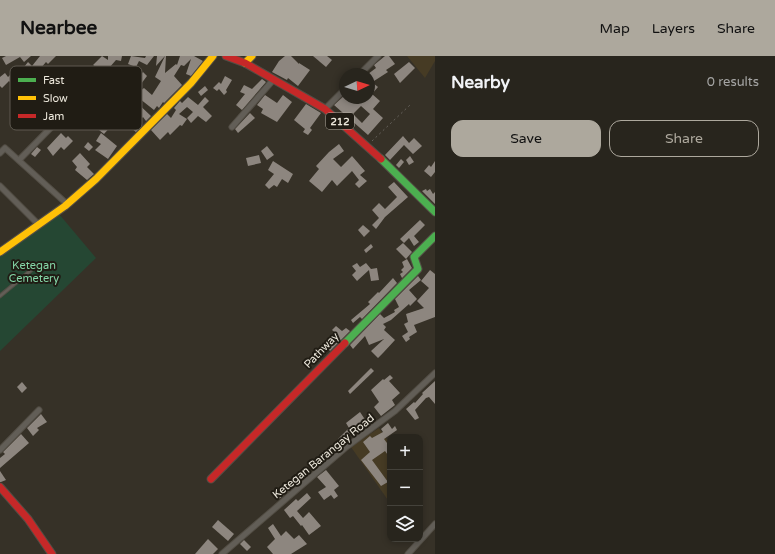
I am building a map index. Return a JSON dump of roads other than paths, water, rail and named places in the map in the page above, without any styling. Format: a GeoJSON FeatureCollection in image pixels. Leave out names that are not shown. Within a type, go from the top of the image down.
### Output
{"type":"FeatureCollection","features":[{"type":"Feature","properties":{"kind":"street"},"geometry":{"type":"LineString","coordinates":[[0,252],[67,204],[96,179],[191,83],[213,56]]}},
{"type":"Feature","properties":{"kind":"street","name":"212"},"geometry":{"type":"LineString","coordinates":[[226,56],[245,63],[274,78],[324,109],[367,145],[435,212]]}},
{"type":"Feature","properties":{"kind":"street"},"geometry":{"type":"LineString","coordinates":[[245,63],[252,56]]}},
{"type":"Feature","properties":{"kind":"street"},"geometry":{"type":"LineString","coordinates":[[366,68],[378,56]]}},
{"type":"Feature","properties":{"kind":"street"},"geometry":{"type":"LineString","coordinates":[[232,127],[274,78]]}},
{"type":"Feature","properties":{"kind":"street"},"geometry":{"type":"LineString","coordinates":[[324,109],[339,95]]}},
{"type":"Feature","properties":{"kind":"street"},"geometry":{"type":"LineString","coordinates":[[19,160],[49,130]]}},
{"type":"Feature","properties":{"kind":"street"},"geometry":{"type":"LineString","coordinates":[[0,153],[5,148],[67,204]]}},
{"type":"Feature","properties":{"kind":"street"},"geometry":{"type":"LineString","coordinates":[[0,186],[39,225]]}},
{"type":"Feature","properties":{"kind":"street","name":"Pathway"},"geometry":{"type":"LineString","coordinates":[[211,479],[418,269],[414,257],[435,236]]}},
{"type":"Feature","properties":{"kind":"street","name":"Ketegan Barangay Road"},"geometry":{"type":"LineString","coordinates":[[222,554],[345,448],[395,411],[435,373]]}},
{"type":"Feature","properties":{"kind":"street"},"geometry":{"type":"LineString","coordinates":[[0,450],[39,410]]}},
{"type":"Feature","properties":{"kind":"street"},"geometry":{"type":"LineString","coordinates":[[0,487],[28,519],[52,554]]}},
{"type":"Feature","properties":{"kind":"street"},"geometry":{"type":"LineString","coordinates":[[408,554],[435,524]]}},
{"type":"Feature","properties":{"kind":"lane"},"geometry":{"type":"LineString","coordinates":[[0,296],[35,267]]}},
{"type":"Feature","properties":{"kind":"park label","name":"Ketegan Cemetery"},"geometry":{"type":"Point","coordinates":[34,271]}}]}
